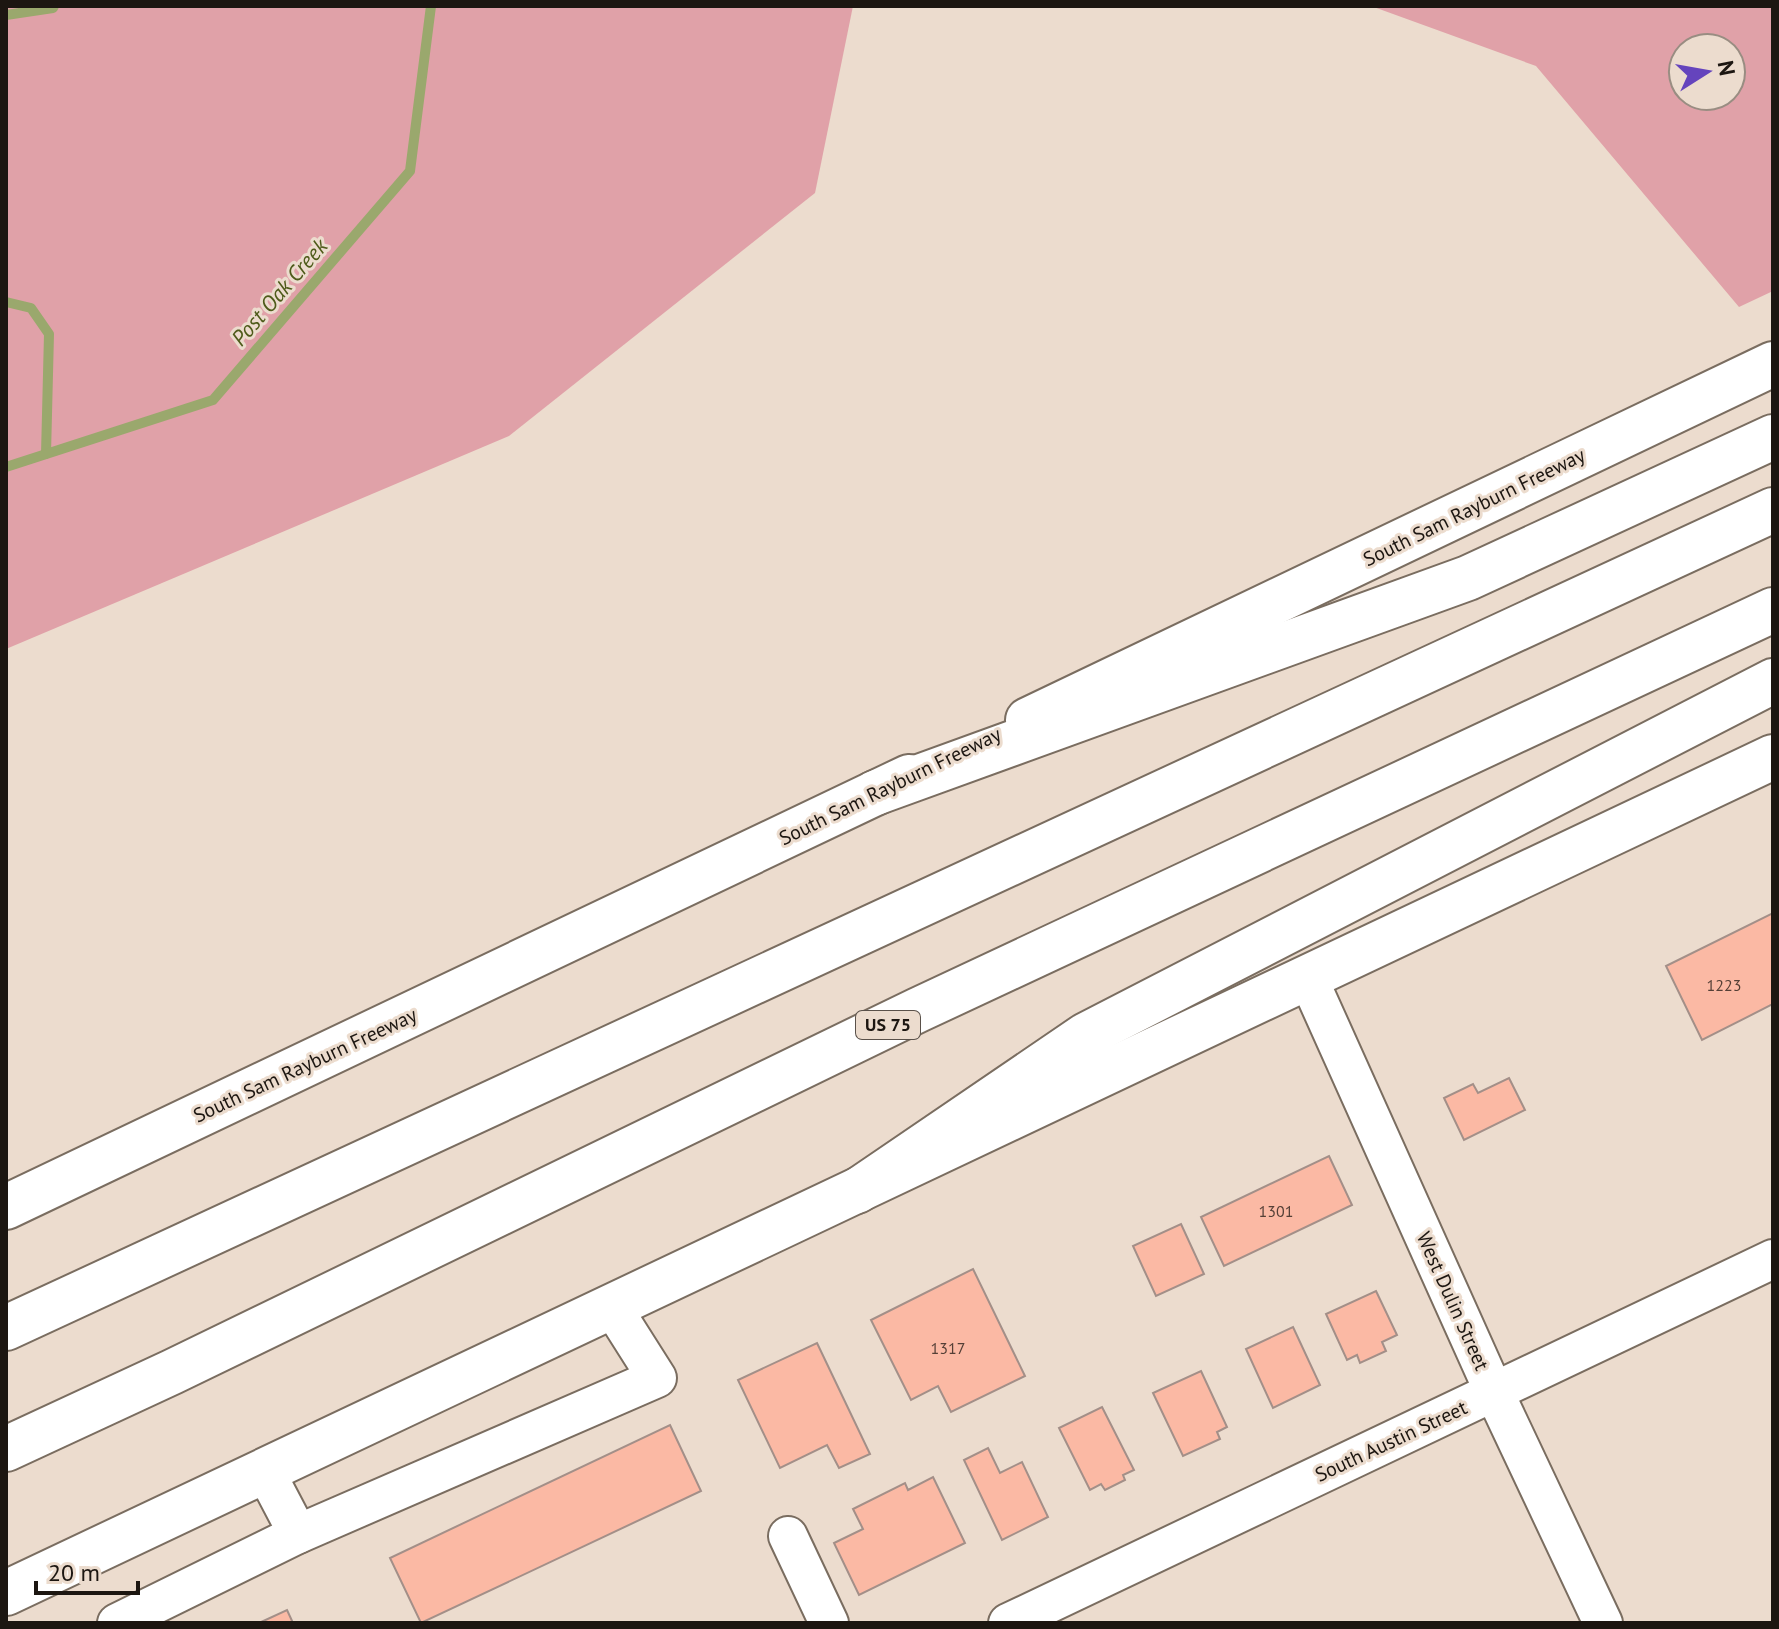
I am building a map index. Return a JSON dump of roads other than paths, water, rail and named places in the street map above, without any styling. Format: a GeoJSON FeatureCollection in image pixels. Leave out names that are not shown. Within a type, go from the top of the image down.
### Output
{"type":"FeatureCollection","features":[{"type":"Feature","properties":{"kind":"main road","name":"South Sam Rayburn Freeway"},"geometry":{"type":"LineString","coordinates":[[6,1207],[1773,364]]}},
{"type":"Feature","properties":{"kind":"main road"},"geometry":{"type":"LineString","coordinates":[[875,793],[1468,578],[1773,437]]}},
{"type":"Feature","properties":{"kind":"main road"},"geometry":{"type":"LineString","coordinates":[[6,1328],[1773,510]]}},
{"type":"Feature","properties":{"kind":"main road","name":"US 75"},"geometry":{"type":"LineString","coordinates":[[6,1449],[187,1365],[918,1010],[1773,610]]}},
{"type":"Feature","properties":{"kind":"main road"},"geometry":{"type":"LineString","coordinates":[[857,1191],[1086,1035],[1773,681]]}},
{"type":"Feature","properties":{"kind":"main road"},"geometry":{"type":"LineString","coordinates":[[6,1593],[1772,760]]}},
{"type":"Feature","properties":{"kind":"street","name":"West Dulin Street"},"geometry":{"type":"LineString","coordinates":[[1308,978],[1494,1392],[1603,1623]]}},
{"type":"Feature","properties":{"kind":"street","name":"South Austin Street"},"geometry":{"type":"LineString","coordinates":[[1008,1623],[1773,1259]]}},
{"type":"Feature","properties":{"kind":"street"},"geometry":{"type":"LineString","coordinates":[[117,1623],[298,1534],[657,1378],[612,1307]]}},
{"type":"Feature","properties":{"kind":"street"},"geometry":{"type":"LineString","coordinates":[[265,1471],[298,1534]]}},
{"type":"Feature","properties":{"kind":"street"},"geometry":{"type":"LineString","coordinates":[[788,1536],[829,1623]]}},
{"type":"Feature","properties":{"kind":"waterway"},"geometry":{"type":"LineString","coordinates":[[6,15],[54,6]]}},
{"type":"Feature","properties":{"kind":"waterway","name":"Post Oak Creek"},"geometry":{"type":"LineString","coordinates":[[6,467],[213,400],[410,171],[431,6]]}},
{"type":"Feature","properties":{"kind":"waterway"},"geometry":{"type":"LineString","coordinates":[[6,302],[31,308],[49,334],[46,454]]}}]}
